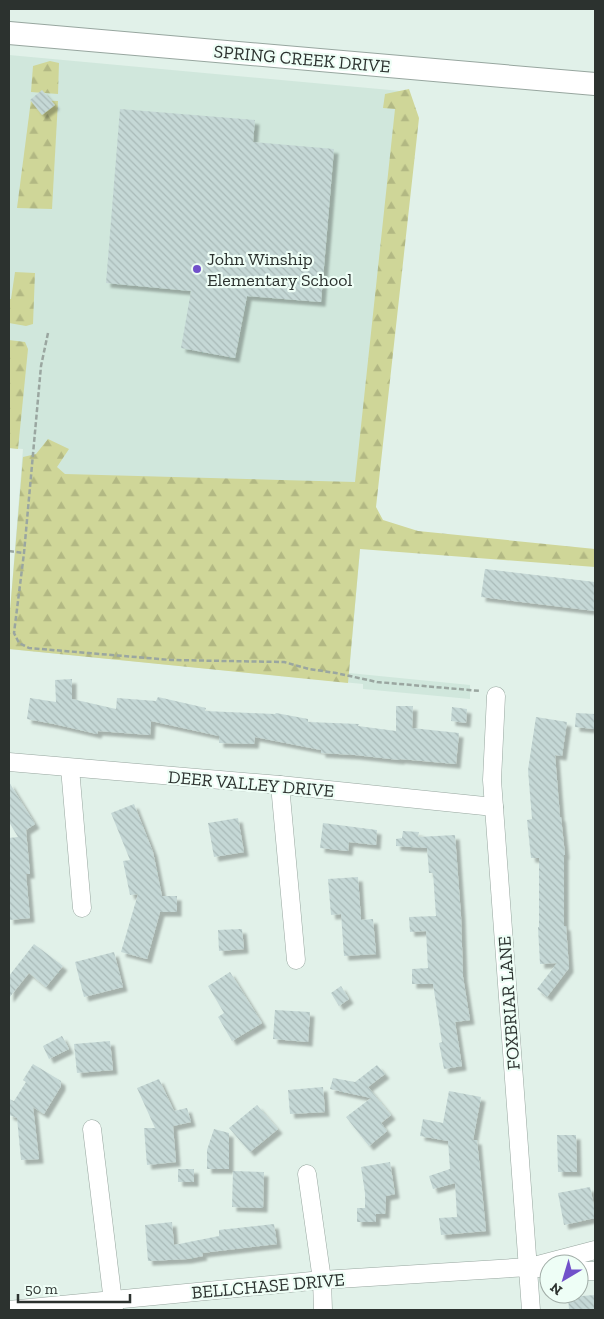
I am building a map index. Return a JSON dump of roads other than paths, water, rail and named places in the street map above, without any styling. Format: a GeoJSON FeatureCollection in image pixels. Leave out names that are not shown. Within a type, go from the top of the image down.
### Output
{"type":"FeatureCollection","features":[{"type":"Feature","properties":{"kind":"street","name":"SPRING CREEK DRIVE"},"geometry":{"type":"LineString","coordinates":[[9,33],[595,84]]}},
{"type":"Feature","properties":{"kind":"street","name":"FOXBRIAR LANE"},"geometry":{"type":"LineString","coordinates":[[496,696],[492,780],[531,1310]]}},
{"type":"Feature","properties":{"kind":"street","name":"DEER VALLEY DRIVE"},"geometry":{"type":"LineString","coordinates":[[9,762],[280,785],[494,807]]}},
{"type":"Feature","properties":{"kind":"street"},"geometry":{"type":"LineString","coordinates":[[70,768],[82,908]]}},
{"type":"Feature","properties":{"kind":"street"},"geometry":{"type":"LineString","coordinates":[[280,785],[296,960]]}},
{"type":"Feature","properties":{"kind":"street"},"geometry":{"type":"LineString","coordinates":[[92,1129],[114,1306]]}},
{"type":"Feature","properties":{"kind":"street"},"geometry":{"type":"LineString","coordinates":[[307,1174],[322,1280],[323,1310]]}},
{"type":"Feature","properties":{"kind":"street","name":"BELLCHASE DRIVE"},"geometry":{"type":"LineString","coordinates":[[528,1267],[595,1250]]}},
{"type":"Feature","properties":{"kind":"street","name":"BELLCHASE DRIVE"},"geometry":{"type":"LineString","coordinates":[[9,1310],[114,1306],[322,1280],[528,1267],[539,1268]]}},
{"type":"Feature","properties":{"kind":"place","name":"John Winship Elementary School"},"geometry":{"type":"Point","coordinates":[197,269]}}]}
